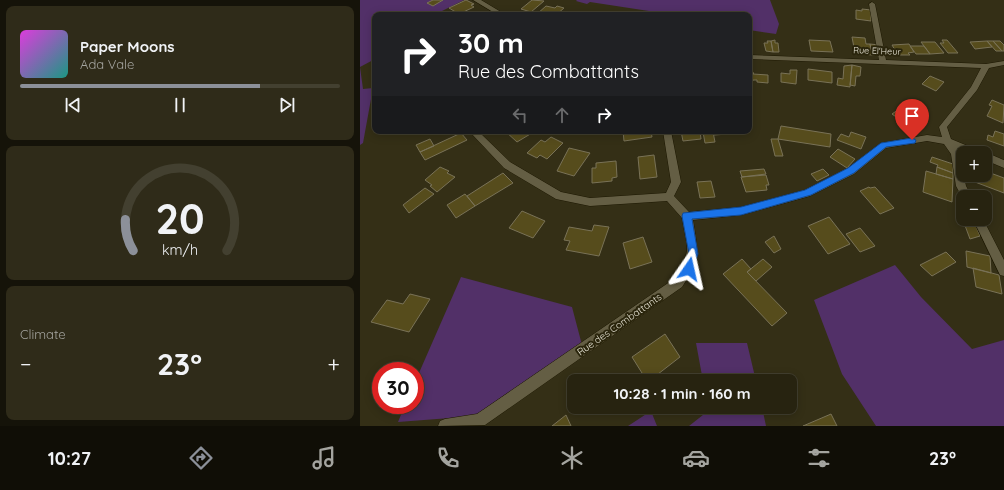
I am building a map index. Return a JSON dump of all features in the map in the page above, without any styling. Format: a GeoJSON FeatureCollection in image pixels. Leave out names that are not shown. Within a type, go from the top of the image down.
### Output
{"type":"FeatureCollection","features":[{"type":"Feature","properties":{"kind":"street"},"geometry":{"type":"LineString","coordinates":[[476,0],[498,12]]}},
{"type":"Feature","properties":{"kind":"street"},"geometry":{"type":"LineString","coordinates":[[872,4],[883,61]]}},
{"type":"Feature","properties":{"kind":"street","name":"Rue El'Heur"},"geometry":{"type":"LineString","coordinates":[[752,57],[986,66],[1004,63]]}},
{"type":"Feature","properties":{"kind":"street"},"geometry":{"type":"LineString","coordinates":[[963,190],[961,186],[955,153],[947,141],[943,127],[974,88],[986,66]]}},
{"type":"Feature","properties":{"kind":"street"},"geometry":{"type":"LineString","coordinates":[[476,134],[507,165],[559,196],[590,202],[669,197]]}},
{"type":"Feature","properties":{"kind":"street"},"geometry":{"type":"LineString","coordinates":[[668,134],[676,182],[669,197]]}},
{"type":"Feature","properties":{"kind":"street"},"geometry":{"type":"LineString","coordinates":[[669,197],[687,216],[741,211],[807,193],[851,171],[884,145],[926,138],[947,141],[960,146]]}},
{"type":"Feature","properties":{"kind":"street"},"geometry":{"type":"LineString","coordinates":[[992,159],[1004,164]]}},
{"type":"Feature","properties":{"kind":"street","name":"Rue des Combattants"},"geometry":{"type":"LineString","coordinates":[[445,426],[480,420],[678,283],[689,269],[693,254],[687,216]]}},
{"type":"Feature","properties":{"kind":"street"},"geometry":{"type":"LineString","coordinates":[[982,226],[1004,271]]}},
{"type":"Feature","properties":{"kind":"shaded area"},"geometry":{"type":"Polygon","coordinates":[[[360,0],[464,0],[440,12],[372,12],[372,61],[360,67],[360,0]]]}},
{"type":"Feature","properties":{"kind":"shaded area"},"geometry":{"type":"Polygon","coordinates":[[[770,0],[779,24],[776,34],[752,30],[752,12],[655,12],[590,2],[587,4],[576,1],[770,0]]]}},
{"type":"Feature","properties":{"kind":"shaded area"},"geometry":{"type":"Polygon","coordinates":[[[360,67],[363,89],[372,88],[372,94],[363,143],[360,145],[360,67]]]}},
{"type":"Feature","properties":{"kind":"shaded area"},"geometry":{"type":"Polygon","coordinates":[[[895,265],[921,297],[972,349],[1004,340],[1004,426],[876,426],[842,374],[814,300],[895,265]]]}},
{"type":"Feature","properties":{"kind":"shaded area"},"geometry":{"type":"Polygon","coordinates":[[[461,277],[572,307],[582,345],[476,416],[398,422],[401,414],[424,414],[424,362],[461,277]]]}},
{"type":"Feature","properties":{"kind":"shaded area"},"geometry":{"type":"Polygon","coordinates":[[[696,343],[747,343],[754,374],[702,374],[696,343]]]}},
{"type":"Feature","properties":{"kind":"shaded area"},"geometry":{"type":"Polygon","coordinates":[[[646,414],[652,414],[657,426],[628,426],[646,414]]]}},
{"type":"Feature","properties":{"kind":"shaded area"},"geometry":{"type":"Polygon","coordinates":[[[704,414],[763,414],[766,426],[689,426],[704,414]]]}},
{"type":"Feature","properties":{"kind":"building"},"geometry":{"type":"Polygon","coordinates":[[[433,0],[443,0],[433,6],[427,3],[433,0]]]}},
{"type":"Feature","properties":{"kind":"building"},"geometry":{"type":"Polygon","coordinates":[[[466,0],[474,4],[471,5],[474,7],[463,12],[456,12],[449,8],[466,0]]]}},
{"type":"Feature","properties":{"kind":"building"},"geometry":{"type":"Polygon","coordinates":[[[532,0],[544,1],[531,12],[521,9],[532,0]]]}},
{"type":"Feature","properties":{"kind":"building"},"geometry":{"type":"Polygon","coordinates":[[[546,6],[555,8],[557,6],[564,8],[559,12],[539,12],[546,6]]]}},
{"type":"Feature","properties":{"kind":"building"},"geometry":{"type":"Polygon","coordinates":[[[862,9],[871,10],[871,21],[856,19],[856,10],[862,11],[862,9]]]}},
{"type":"Feature","properties":{"kind":"building"},"geometry":{"type":"Polygon","coordinates":[[[852,37],[865,38],[866,44],[870,44],[872,55],[855,53],[852,37]]]}},
{"type":"Feature","properties":{"kind":"building"},"geometry":{"type":"Polygon","coordinates":[[[775,40],[775,43],[778,43],[779,52],[773,52],[771,41],[775,40]]]}},
{"type":"Feature","properties":{"kind":"building"},"geometry":{"type":"Polygon","coordinates":[[[809,40],[830,41],[833,52],[811,51],[809,40]]]}},
{"type":"Feature","properties":{"kind":"building"},"geometry":{"type":"Polygon","coordinates":[[[942,40],[947,40],[958,53],[948,53],[940,43],[944,43],[942,40]]]}},
{"type":"Feature","properties":{"kind":"building"},"geometry":{"type":"Polygon","coordinates":[[[767,41],[771,41],[773,52],[766,51],[764,43],[768,43],[767,41]]]}},
{"type":"Feature","properties":{"kind":"building"},"geometry":{"type":"Polygon","coordinates":[[[987,41],[992,47],[975,49],[970,42],[987,41]]]}},
{"type":"Feature","properties":{"kind":"building"},"geometry":{"type":"Polygon","coordinates":[[[987,41],[993,41],[1002,51],[996,51],[987,41]]]}},
{"type":"Feature","properties":{"kind":"building"},"geometry":{"type":"Polygon","coordinates":[[[993,41],[1000,41],[1004,45],[1004,51],[1002,51],[993,41]]]}},
{"type":"Feature","properties":{"kind":"building"},"geometry":{"type":"Polygon","coordinates":[[[921,42],[935,42],[944,53],[930,54],[921,42]]]}},
{"type":"Feature","properties":{"kind":"building"},"geometry":{"type":"Polygon","coordinates":[[[870,44],[879,45],[881,56],[872,55],[870,44]]]}},
{"type":"Feature","properties":{"kind":"building"},"geometry":{"type":"Polygon","coordinates":[[[909,44],[914,52],[908,53],[910,55],[898,55],[892,45],[909,44]]]}},
{"type":"Feature","properties":{"kind":"building"},"geometry":{"type":"Polygon","coordinates":[[[910,46],[924,46],[930,54],[916,54],[910,46]]]}},
{"type":"Feature","properties":{"kind":"building"},"geometry":{"type":"Polygon","coordinates":[[[852,65],[850,87],[837,85],[838,78],[843,79],[844,66],[852,65]]]}},
{"type":"Feature","properties":{"kind":"building"},"geometry":{"type":"Polygon","coordinates":[[[852,65],[861,67],[860,76],[856,76],[855,86],[850,85],[852,65]]]}},
{"type":"Feature","properties":{"kind":"building"},"geometry":{"type":"Polygon","coordinates":[[[808,69],[832,72],[832,83],[808,80],[808,69]]]}},
{"type":"Feature","properties":{"kind":"building"},"geometry":{"type":"Polygon","coordinates":[[[790,70],[797,70],[796,84],[781,82],[781,73],[790,74],[790,70]]]}},
{"type":"Feature","properties":{"kind":"building"},"geometry":{"type":"Polygon","coordinates":[[[752,73],[754,73],[753,74],[768,75],[768,83],[753,80],[752,83],[752,73]]]}},
{"type":"Feature","properties":{"kind":"building"},"geometry":{"type":"Polygon","coordinates":[[[930,76],[944,82],[936,91],[922,84],[930,76]]]}},
{"type":"Feature","properties":{"kind":"building"},"geometry":{"type":"Polygon","coordinates":[[[992,100],[1004,105],[1003,123],[987,116],[992,106],[989,105],[992,100]]]}},
{"type":"Feature","properties":{"kind":"building"},"geometry":{"type":"Polygon","coordinates":[[[905,102],[922,113],[906,124],[892,114],[902,107],[900,106],[905,102]]]}},
{"type":"Feature","properties":{"kind":"building"},"geometry":{"type":"Polygon","coordinates":[[[781,126],[831,134],[830,147],[778,139],[781,126]]]}},
{"type":"Feature","properties":{"kind":"building"},"geometry":{"type":"Polygon","coordinates":[[[995,131],[1004,134],[1004,146],[987,140],[988,135],[993,137],[995,131]]]}},
{"type":"Feature","properties":{"kind":"building"},"geometry":{"type":"Polygon","coordinates":[[[851,132],[866,137],[861,149],[837,140],[841,134],[849,137],[851,132]]]}},
{"type":"Feature","properties":{"kind":"building"},"geometry":{"type":"Polygon","coordinates":[[[459,134],[462,134],[467,140],[425,160],[420,152],[459,134]]]}},
{"type":"Feature","properties":{"kind":"building"},"geometry":{"type":"Polygon","coordinates":[[[508,134],[530,134],[517,142],[508,134]]]}},
{"type":"Feature","properties":{"kind":"building"},"geometry":{"type":"Polygon","coordinates":[[[623,134],[652,134],[652,137],[624,141],[623,134]]]}},
{"type":"Feature","properties":{"kind":"building"},"geometry":{"type":"Polygon","coordinates":[[[682,134],[700,134],[701,139],[683,141],[682,134]]]}},
{"type":"Feature","properties":{"kind":"building"},"geometry":{"type":"Polygon","coordinates":[[[703,134],[713,134],[715,142],[705,143],[703,134]]]}},
{"type":"Feature","properties":{"kind":"building"},"geometry":{"type":"Polygon","coordinates":[[[551,137],[563,143],[547,159],[540,155],[537,158],[527,153],[541,140],[545,142],[551,137]]]}},
{"type":"Feature","properties":{"kind":"building"},"geometry":{"type":"Polygon","coordinates":[[[430,139],[434,146],[420,152],[416,145],[430,139]]]}},
{"type":"Feature","properties":{"kind":"building"},"geometry":{"type":"Polygon","coordinates":[[[771,139],[778,139],[783,156],[775,156],[771,139]]]}},
{"type":"Feature","properties":{"kind":"building"},"geometry":{"type":"Polygon","coordinates":[[[569,148],[590,153],[574,176],[557,171],[569,148]]]}},
{"type":"Feature","properties":{"kind":"building"},"geometry":{"type":"Polygon","coordinates":[[[838,149],[855,159],[847,168],[830,157],[838,149]]]}},
{"type":"Feature","properties":{"kind":"building"},"geometry":{"type":"Polygon","coordinates":[[[654,155],[657,177],[640,179],[638,157],[654,155]]]}},
{"type":"Feature","properties":{"kind":"building"},"geometry":{"type":"Polygon","coordinates":[[[932,157],[953,164],[953,173],[937,167],[938,165],[930,162],[932,157]]]}},
{"type":"Feature","properties":{"kind":"building"},"geometry":{"type":"Polygon","coordinates":[[[616,161],[617,177],[612,178],[612,181],[592,183],[592,168],[596,168],[596,163],[616,161]]]}},
{"type":"Feature","properties":{"kind":"building"},"geometry":{"type":"Polygon","coordinates":[[[440,167],[449,171],[447,173],[455,177],[437,192],[430,186],[432,185],[425,180],[440,167]]]}},
{"type":"Feature","properties":{"kind":"building"},"geometry":{"type":"Polygon","coordinates":[[[937,167],[953,173],[953,179],[936,174],[937,167]]]}},
{"type":"Feature","properties":{"kind":"building"},"geometry":{"type":"Polygon","coordinates":[[[764,169],[766,174],[742,177],[740,171],[764,169]]]}},
{"type":"Feature","properties":{"kind":"building"},"geometry":{"type":"Polygon","coordinates":[[[823,169],[829,175],[817,181],[811,174],[823,169]]]}},
{"type":"Feature","properties":{"kind":"building"},"geometry":{"type":"Polygon","coordinates":[[[926,171],[953,179],[952,202],[923,192],[926,171]]]}},
{"type":"Feature","properties":{"kind":"building"},"geometry":{"type":"Polygon","coordinates":[[[503,173],[513,183],[475,206],[467,196],[503,173]]]}},
{"type":"Feature","properties":{"kind":"building"},"geometry":{"type":"Polygon","coordinates":[[[992,174],[1004,178],[1004,193],[975,182],[992,182],[992,174]]]}},
{"type":"Feature","properties":{"kind":"building"},"geometry":{"type":"Polygon","coordinates":[[[766,175],[769,185],[766,185],[767,190],[746,192],[741,177],[766,175]]]}},
{"type":"Feature","properties":{"kind":"building"},"geometry":{"type":"Polygon","coordinates":[[[711,181],[715,197],[700,198],[697,182],[711,181]]]}},
{"type":"Feature","properties":{"kind":"building"},"geometry":{"type":"Polygon","coordinates":[[[869,187],[875,187],[894,208],[880,214],[860,191],[869,187]]]}},
{"type":"Feature","properties":{"kind":"building"},"geometry":{"type":"Polygon","coordinates":[[[425,188],[434,194],[409,213],[403,205],[425,188]]]}},
{"type":"Feature","properties":{"kind":"building"},"geometry":{"type":"Polygon","coordinates":[[[465,194],[475,206],[456,218],[447,205],[465,194]]]}},
{"type":"Feature","properties":{"kind":"building"},"geometry":{"type":"Polygon","coordinates":[[[522,211],[545,221],[533,238],[509,228],[522,211]]]}},
{"type":"Feature","properties":{"kind":"building"},"geometry":{"type":"Polygon","coordinates":[[[829,217],[850,244],[828,254],[808,226],[829,217]]]}},
{"type":"Feature","properties":{"kind":"building"},"geometry":{"type":"Polygon","coordinates":[[[594,225],[609,227],[599,256],[566,250],[570,241],[564,240],[569,227],[592,231],[594,225]]]}},
{"type":"Feature","properties":{"kind":"building"},"geometry":{"type":"Polygon","coordinates":[[[965,226],[976,226],[980,236],[970,239],[965,226]]]}},
{"type":"Feature","properties":{"kind":"building"},"geometry":{"type":"Polygon","coordinates":[[[860,228],[875,246],[860,252],[846,234],[860,228]]]}},
{"type":"Feature","properties":{"kind":"building"},"geometry":{"type":"Polygon","coordinates":[[[774,236],[781,249],[774,253],[765,242],[774,236]]]}},
{"type":"Feature","properties":{"kind":"building"},"geometry":{"type":"Polygon","coordinates":[[[643,237],[652,262],[630,269],[623,243],[643,237]]]}},
{"type":"Feature","properties":{"kind":"building"},"geometry":{"type":"Polygon","coordinates":[[[966,251],[990,256],[991,273],[967,267],[966,251]]]}},
{"type":"Feature","properties":{"kind":"building"},"geometry":{"type":"Polygon","coordinates":[[[946,252],[956,262],[932,276],[920,265],[946,252]]]}},
{"type":"Feature","properties":{"kind":"building"},"geometry":{"type":"Polygon","coordinates":[[[742,259],[751,269],[747,272],[787,313],[772,326],[723,274],[742,259]]]}},
{"type":"Feature","properties":{"kind":"building"},"geometry":{"type":"Polygon","coordinates":[[[763,259],[772,267],[756,281],[747,272],[763,259]]]}},
{"type":"Feature","properties":{"kind":"building"},"geometry":{"type":"Polygon","coordinates":[[[973,268],[999,275],[1002,294],[976,287],[973,268]]]}},
{"type":"Feature","properties":{"kind":"building"},"geometry":{"type":"Polygon","coordinates":[[[410,294],[430,299],[409,332],[371,322],[387,300],[403,304],[410,294]]]}},
{"type":"Feature","properties":{"kind":"building"},"geometry":{"type":"Polygon","coordinates":[[[665,334],[680,357],[658,374],[643,374],[632,357],[665,334]]]}},
{"type":"Feature","properties":{"kind":"building"},"geometry":{"type":"Polygon","coordinates":[[[831,414],[837,426],[803,426],[831,414]]]}},
{"type":"Feature","properties":{"kind":"building"},"geometry":{"type":"Polygon","coordinates":[[[566,415],[571,426],[552,426],[566,415]]]}},
{"type":"Feature","properties":{"kind":"route"},"geometry":{"type":"LineString","coordinates":[[689,269],[693,254],[687,216],[741,211],[807,193],[851,171],[884,145],[912,140]]}}]}
